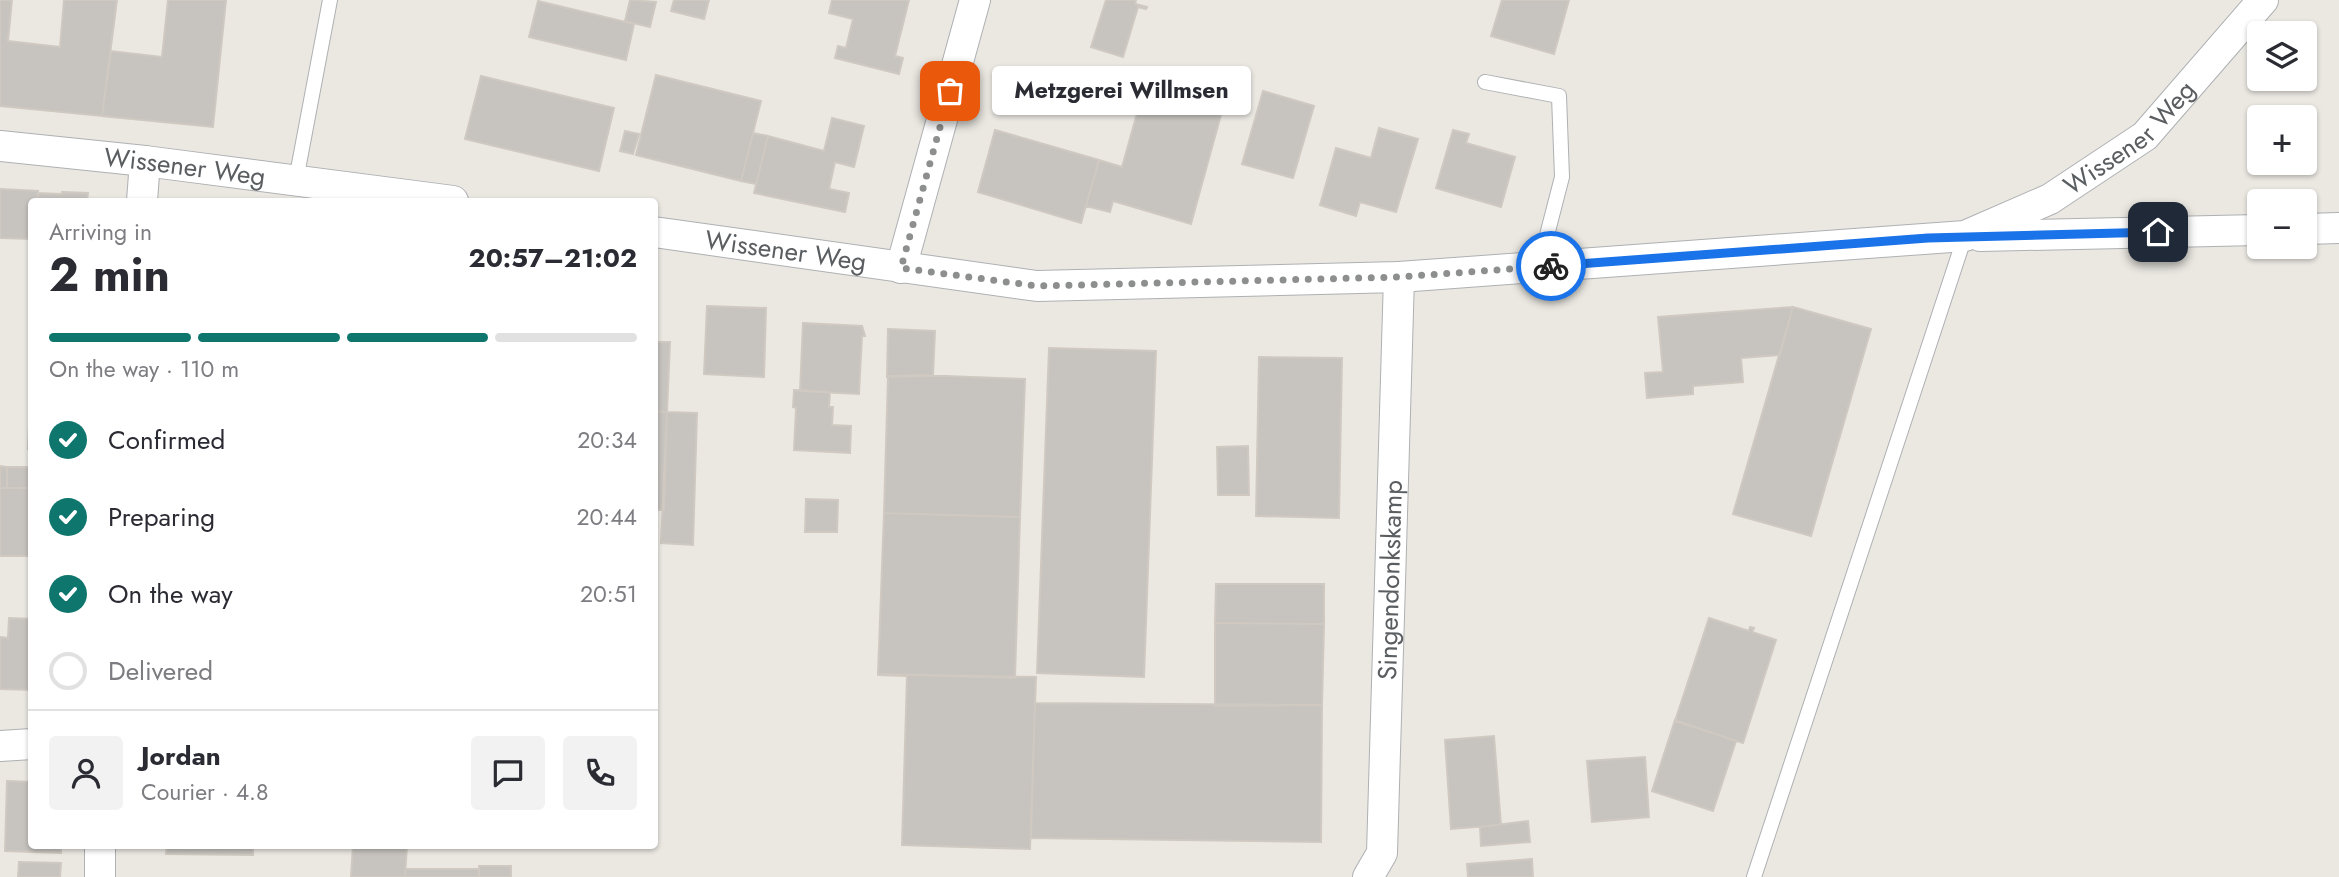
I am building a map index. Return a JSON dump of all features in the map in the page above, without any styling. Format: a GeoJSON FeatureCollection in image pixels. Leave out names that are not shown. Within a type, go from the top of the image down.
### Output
{"type":"FeatureCollection","features":[{"type":"Feature","properties":{"kind":"street"},"geometry":{"type":"LineString","coordinates":[[901,268],[975,0]]}},
{"type":"Feature","properties":{"kind":"street","name":"Wissener Weg"},"geometry":{"type":"LineString","coordinates":[[1965,236],[2050,199],[2145,136],[2263,0]]}},
{"type":"Feature","properties":{"kind":"street","name":"Wissener Weg"},"geometry":{"type":"LineString","coordinates":[[0,146],[296,180],[364,195],[408,198]]}},
{"type":"Feature","properties":{"kind":"street"},"geometry":{"type":"LineString","coordinates":[[142,198],[145,161]]}},
{"type":"Feature","properties":{"kind":"street"},"geometry":{"type":"LineString","coordinates":[[2317,229],[2339,228]]}},
{"type":"Feature","properties":{"kind":"street","name":"Wissener Weg"},"geometry":{"type":"LineString","coordinates":[[658,233],[1037,286],[1399,277],[1965,236],[2247,230]]}},
{"type":"Feature","properties":{"kind":"street","name":"Singendonkskamp"},"geometry":{"type":"LineString","coordinates":[[1368,877],[1382,853],[1399,277]]}},
{"type":"Feature","properties":{"kind":"street"},"geometry":{"type":"LineString","coordinates":[[0,746],[28,744]]}},
{"type":"Feature","properties":{"kind":"street"},"geometry":{"type":"LineString","coordinates":[[100,849],[100,877]]}},
{"type":"Feature","properties":{"kind":"lane"},"geometry":{"type":"LineString","coordinates":[[296,180],[330,0]]}},
{"type":"Feature","properties":{"kind":"lane"},"geometry":{"type":"LineString","coordinates":[[1485,82],[1559,96],[1562,177],[1539,266]]}},
{"type":"Feature","properties":{"kind":"lane"},"geometry":{"type":"LineString","coordinates":[[1754,877],[1965,236]]}},
{"type":"Feature","properties":{"kind":"building"},"geometry":{"type":"Polygon","coordinates":[[[0,0],[12,0],[8,41],[60,47],[64,0],[117,0],[102,116],[0,106],[0,0]]]}},
{"type":"Feature","properties":{"kind":"building"},"geometry":{"type":"Polygon","coordinates":[[[168,0],[226,0],[213,127],[102,116],[111,51],[162,57],[168,0]]]}},
{"type":"Feature","properties":{"kind":"building"},"geometry":{"type":"Polygon","coordinates":[[[630,0],[656,2],[650,27],[625,21],[630,0]]]}},
{"type":"Feature","properties":{"kind":"building"},"geometry":{"type":"Polygon","coordinates":[[[674,0],[709,0],[704,19],[671,11],[674,0]]]}},
{"type":"Feature","properties":{"kind":"building"},"geometry":{"type":"Polygon","coordinates":[[[832,0],[909,0],[895,56],[903,58],[899,74],[835,58],[838,46],[846,48],[853,19],[829,13],[832,0]]]}},
{"type":"Feature","properties":{"kind":"building"},"geometry":{"type":"Polygon","coordinates":[[[1106,0],[1136,0],[1135,4],[1147,7],[1138,7],[1123,57],[1091,47],[1106,0]]]}},
{"type":"Feature","properties":{"kind":"building"},"geometry":{"type":"Polygon","coordinates":[[[1502,0],[1569,0],[1554,54],[1491,36],[1502,0]]]}},
{"type":"Feature","properties":{"kind":"building"},"geometry":{"type":"Polygon","coordinates":[[[538,1],[634,24],[626,60],[529,37],[538,1]]]}},
{"type":"Feature","properties":{"kind":"building"},"geometry":{"type":"Polygon","coordinates":[[[1149,71],[1227,93],[1191,224],[1113,201],[1110,212],[1086,206],[1099,160],[1122,167],[1149,71]]]}},
{"type":"Feature","properties":{"kind":"building"},"geometry":{"type":"Polygon","coordinates":[[[656,75],[761,101],[741,181],[636,155],[656,75]]]}},
{"type":"Feature","properties":{"kind":"building"},"geometry":{"type":"Polygon","coordinates":[[[481,76],[614,108],[599,171],[465,139],[481,76]]]}},
{"type":"Feature","properties":{"kind":"building"},"geometry":{"type":"Polygon","coordinates":[[[1263,91],[1314,106],[1293,178],[1242,164],[1263,91]]]}},
{"type":"Feature","properties":{"kind":"building"},"geometry":{"type":"Polygon","coordinates":[[[832,118],[864,126],[854,167],[835,162],[829,189],[849,193],[845,212],[754,193],[768,136],[824,151],[832,118]]]}},
{"type":"Feature","properties":{"kind":"building"},"geometry":{"type":"Polygon","coordinates":[[[1379,128],[1418,139],[1396,212],[1360,202],[1356,216],[1320,205],[1336,148],[1371,158],[1379,128]]]}},
{"type":"Feature","properties":{"kind":"building"},"geometry":{"type":"Polygon","coordinates":[[[995,130],[1099,160],[1081,223],[978,192],[995,130]]]}},
{"type":"Feature","properties":{"kind":"building"},"geometry":{"type":"Polygon","coordinates":[[[1453,130],[1469,134],[1466,143],[1515,157],[1501,207],[1436,188],[1453,130]]]}},
{"type":"Feature","properties":{"kind":"building"},"geometry":{"type":"Polygon","coordinates":[[[625,131],[639,134],[633,154],[620,151],[625,131]]]}},
{"type":"Feature","properties":{"kind":"building"},"geometry":{"type":"Polygon","coordinates":[[[753,133],[768,136],[756,184],[741,181],[753,133]]]}},
{"type":"Feature","properties":{"kind":"building"},"geometry":{"type":"Polygon","coordinates":[[[0,189],[38,191],[37,198],[28,198],[28,239],[0,238],[0,189]]]}},
{"type":"Feature","properties":{"kind":"building"},"geometry":{"type":"Polygon","coordinates":[[[38,193],[88,193],[87,198],[37,198],[38,193]]]}},
{"type":"Feature","properties":{"kind":"building"},"geometry":{"type":"Polygon","coordinates":[[[707,306],[766,308],[764,377],[704,374],[707,306]]]}},
{"type":"Feature","properties":{"kind":"building"},"geometry":{"type":"Polygon","coordinates":[[[1793,307],[1780,355],[1741,358],[1743,382],[1693,386],[1693,394],[1647,398],[1645,373],[1663,372],[1658,317],[1793,307]]]}},
{"type":"Feature","properties":{"kind":"building"},"geometry":{"type":"Polygon","coordinates":[[[1793,307],[1871,329],[1811,536],[1733,514],[1793,307]]]}},
{"type":"Feature","properties":{"kind":"building"},"geometry":{"type":"Polygon","coordinates":[[[803,323],[862,326],[865,336],[862,336],[859,394],[800,391],[803,323]]]}},
{"type":"Feature","properties":{"kind":"building"},"geometry":{"type":"Polygon","coordinates":[[[888,329],[935,331],[933,376],[887,377],[888,329]]]}},
{"type":"Feature","properties":{"kind":"building"},"geometry":{"type":"Polygon","coordinates":[[[658,342],[670,342],[667,412],[658,411],[658,342]]]}},
{"type":"Feature","properties":{"kind":"building"},"geometry":{"type":"Polygon","coordinates":[[[1049,348],[1156,351],[1144,677],[1037,673],[1049,348]]]}},
{"type":"Feature","properties":{"kind":"building"},"geometry":{"type":"Polygon","coordinates":[[[1259,357],[1342,358],[1339,518],[1256,516],[1259,357]]]}},
{"type":"Feature","properties":{"kind":"building"},"geometry":{"type":"Polygon","coordinates":[[[888,376],[1025,379],[1020,517],[884,513],[888,376]]]}},
{"type":"Feature","properties":{"kind":"building"},"geometry":{"type":"Polygon","coordinates":[[[794,390],[830,392],[832,425],[851,426],[850,453],[794,450],[794,390]]]}},
{"type":"Feature","properties":{"kind":"building"},"geometry":{"type":"Polygon","coordinates":[[[658,411],[667,412],[664,510],[658,510],[658,411]]]}},
{"type":"Feature","properties":{"kind":"building"},"geometry":{"type":"Polygon","coordinates":[[[667,412],[697,413],[693,545],[661,543],[667,412]]]}},
{"type":"Feature","properties":{"kind":"building"},"geometry":{"type":"Polygon","coordinates":[[[1248,446],[1249,495],[1218,495],[1217,447],[1248,446]]]}},
{"type":"Feature","properties":{"kind":"building"},"geometry":{"type":"Polygon","coordinates":[[[0,466],[7,467],[7,488],[0,488],[0,466]]]}},
{"type":"Feature","properties":{"kind":"building"},"geometry":{"type":"Polygon","coordinates":[[[7,467],[28,467],[28,488],[7,488],[7,467]]]}},
{"type":"Feature","properties":{"kind":"building"},"geometry":{"type":"Polygon","coordinates":[[[0,488],[28,488],[28,556],[0,556],[0,488]]]}},
{"type":"Feature","properties":{"kind":"building"},"geometry":{"type":"Polygon","coordinates":[[[806,499],[838,500],[837,532],[805,532],[806,499]]]}},
{"type":"Feature","properties":{"kind":"building"},"geometry":{"type":"Polygon","coordinates":[[[884,513],[1020,517],[1015,678],[878,674],[884,513]]]}},
{"type":"Feature","properties":{"kind":"building"},"geometry":{"type":"Polygon","coordinates":[[[1216,584],[1324,584],[1324,624],[1215,623],[1216,584]]]}},
{"type":"Feature","properties":{"kind":"building"},"geometry":{"type":"Polygon","coordinates":[[[9,618],[28,619],[28,690],[0,689],[0,637],[8,638],[9,618]]]}},
{"type":"Feature","properties":{"kind":"building"},"geometry":{"type":"Polygon","coordinates":[[[1709,618],[1749,631],[1750,627],[1754,628],[1752,632],[1776,640],[1743,743],[1675,721],[1709,618]]]}},
{"type":"Feature","properties":{"kind":"building"},"geometry":{"type":"Polygon","coordinates":[[[1215,623],[1324,624],[1322,705],[1215,706],[1215,623]]]}},
{"type":"Feature","properties":{"kind":"building"},"geometry":{"type":"Polygon","coordinates":[[[878,674],[1036,677],[1030,849],[902,845],[907,676],[878,674]]]}},
{"type":"Feature","properties":{"kind":"building"},"geometry":{"type":"Polygon","coordinates":[[[1035,703],[1322,705],[1321,842],[1031,838],[1035,703]]]}},
{"type":"Feature","properties":{"kind":"building"},"geometry":{"type":"Polygon","coordinates":[[[1675,720],[1736,741],[1713,811],[1652,791],[1675,720]]]}},
{"type":"Feature","properties":{"kind":"building"},"geometry":{"type":"Polygon","coordinates":[[[1494,736],[1501,825],[1451,829],[1445,740],[1494,736]]]}},
{"type":"Feature","properties":{"kind":"building"},"geometry":{"type":"Polygon","coordinates":[[[1645,757],[1649,817],[1592,822],[1587,761],[1645,757]]]}},
{"type":"Feature","properties":{"kind":"building"},"geometry":{"type":"Polygon","coordinates":[[[7,781],[28,782],[28,849],[61,849],[61,853],[5,851],[7,781]]]}},
{"type":"Feature","properties":{"kind":"building"},"geometry":{"type":"Polygon","coordinates":[[[1528,821],[1530,842],[1481,846],[1480,827],[1528,821]]]}},
{"type":"Feature","properties":{"kind":"building"},"geometry":{"type":"Polygon","coordinates":[[[167,849],[253,849],[253,855],[166,854],[167,849]]]}},
{"type":"Feature","properties":{"kind":"building"},"geometry":{"type":"Polygon","coordinates":[[[353,849],[407,849],[405,877],[351,877],[353,849]]]}},
{"type":"Feature","properties":{"kind":"building"},"geometry":{"type":"Polygon","coordinates":[[[1532,859],[1533,877],[1468,877],[1467,864],[1532,859]]]}},
{"type":"Feature","properties":{"kind":"building"},"geometry":{"type":"Polygon","coordinates":[[[19,862],[61,863],[60,877],[18,877],[19,862]]]}},
{"type":"Feature","properties":{"kind":"building"},"geometry":{"type":"Polygon","coordinates":[[[479,866],[511,866],[511,877],[479,877],[479,866]]]}},
{"type":"Feature","properties":{"kind":"building"},"geometry":{"type":"Polygon","coordinates":[[[406,869],[479,869],[479,877],[405,877],[406,869]]]}},
{"type":"Feature","properties":{"kind":"way so far"},"geometry":{"type":"LineString","coordinates":[[950,91],[901,268],[1037,286],[1399,277],[1551,266]]}},
{"type":"Feature","properties":{"kind":"place","name":"Metzgerei Willmsen"},"geometry":{"type":"Point","coordinates":[950,91]}},
{"type":"Feature","properties":{"kind":"route"},"geometry":{"type":"LineString","coordinates":[[1551,266],[1928,238],[2158,232]]}}]}
